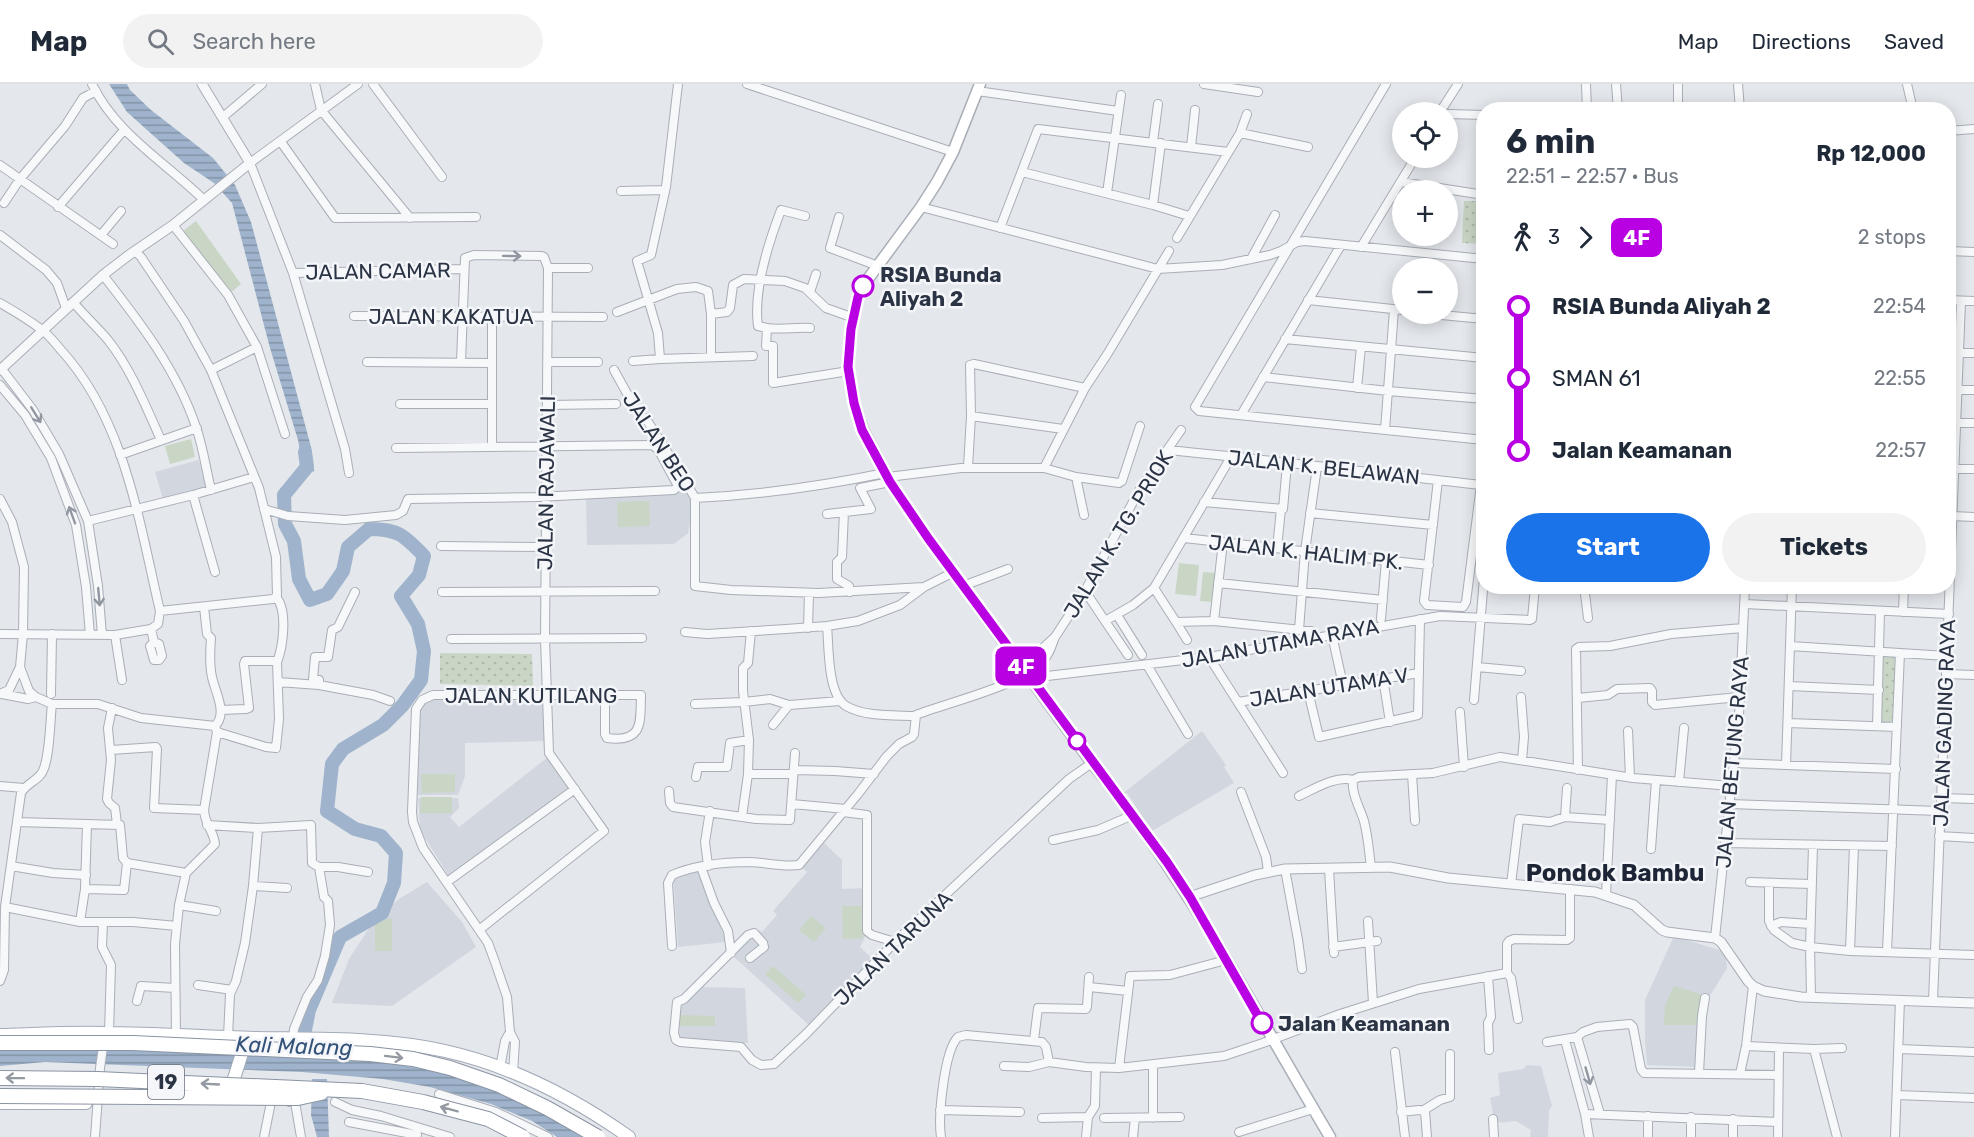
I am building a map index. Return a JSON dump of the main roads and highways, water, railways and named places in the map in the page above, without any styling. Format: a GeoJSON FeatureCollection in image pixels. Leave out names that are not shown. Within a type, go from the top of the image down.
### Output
{"type":"FeatureCollection","features":[{"type":"Feature","properties":{"kind":"highway","name":"19"},"geometry":{"type":"LineString","coordinates":[[0,1044],[21,1042],[145,1044],[370,1054],[413,1059],[450,1068],[499,1085],[548,1108],[598,1137]]}},
{"type":"Feature","properties":{"kind":"highway","name":"19"},"geometry":{"type":"LineString","coordinates":[[0,1078],[98,1079],[333,1096],[362,1091],[423,1102],[488,1119],[523,1137]]}},
{"type":"Feature","properties":{"kind":"highway"},"geometry":{"type":"LineString","coordinates":[[0,1096],[298,1098],[333,1096]]}},
{"type":"Feature","properties":{"kind":"main road"},"geometry":{"type":"LineString","coordinates":[[979,88],[953,152],[921,207],[860,293],[851,329],[849,371],[854,403],[862,430],[888,477],[963,586],[1092,763],[1133,815],[1190,897],[1330,1137]]}},
{"type":"Feature","properties":{"kind":"main road"},"geometry":{"type":"LineString","coordinates":[[0,1035],[108,1033],[316,1039],[445,1050],[500,1068],[562,1094],[588,1108],[629,1137]]}},
{"type":"Feature","properties":{"kind":"main road"},"geometry":{"type":"LineString","coordinates":[[180,1036],[194,1041],[245,1045],[287,1044],[296,1039]]}},
{"type":"Feature","properties":{"kind":"main road"},"geometry":{"type":"LineString","coordinates":[[0,1103],[227,1100],[245,1045]]}},
{"type":"Feature","properties":{"kind":"water"},"geometry":{"type":"Polygon","coordinates":[[[109,84],[127,84],[130,90],[151,110],[213,158],[235,185],[251,222],[311,447],[314,472],[303,466],[298,440],[270,348],[232,203],[214,183],[184,163],[127,112],[109,84]]]}},
{"type":"Feature","properties":{"kind":"water"},"geometry":{"type":"Polygon","coordinates":[[[141,1046],[380,1062],[440,1071],[522,1098],[592,1137],[557,1137],[532,1121],[491,1104],[430,1087],[383,1079],[302,1072],[45,1062],[0,1066],[0,1050],[141,1046]]]}},
{"type":"Feature","properties":{"kind":"water"},"geometry":{"type":"Polygon","coordinates":[[[312,1079],[327,1079],[329,1137],[317,1137],[311,1115],[312,1079]]]}},
{"type":"Feature","properties":{"kind":"waterway","name":"Kali Malang"},"geometry":{"type":"LineString","coordinates":[[301,1050],[309,1010],[340,937],[382,913],[394,883],[396,853],[381,836],[355,829],[327,811],[332,764],[343,749],[383,725],[402,706],[421,680],[424,651],[418,624],[401,596],[419,575],[424,556],[411,543],[394,532],[369,529],[348,547],[343,571],[327,594],[310,600],[299,579],[294,541],[285,524],[284,495],[307,467],[305,452]]}},
{"type":"Feature","properties":{"kind":"place","name":"RSIA Bunda Aliyah 2"},"geometry":{"type":"Point","coordinates":[863,286]}},
{"type":"Feature","properties":{"kind":"place","name":"Jalan Keamanan"},"geometry":{"type":"Point","coordinates":[1262,1023]}},
{"type":"Feature","properties":{"kind":"district","name":"Pondok Bambu"},"geometry":{"type":"Point","coordinates":[1615,873]}}]}
